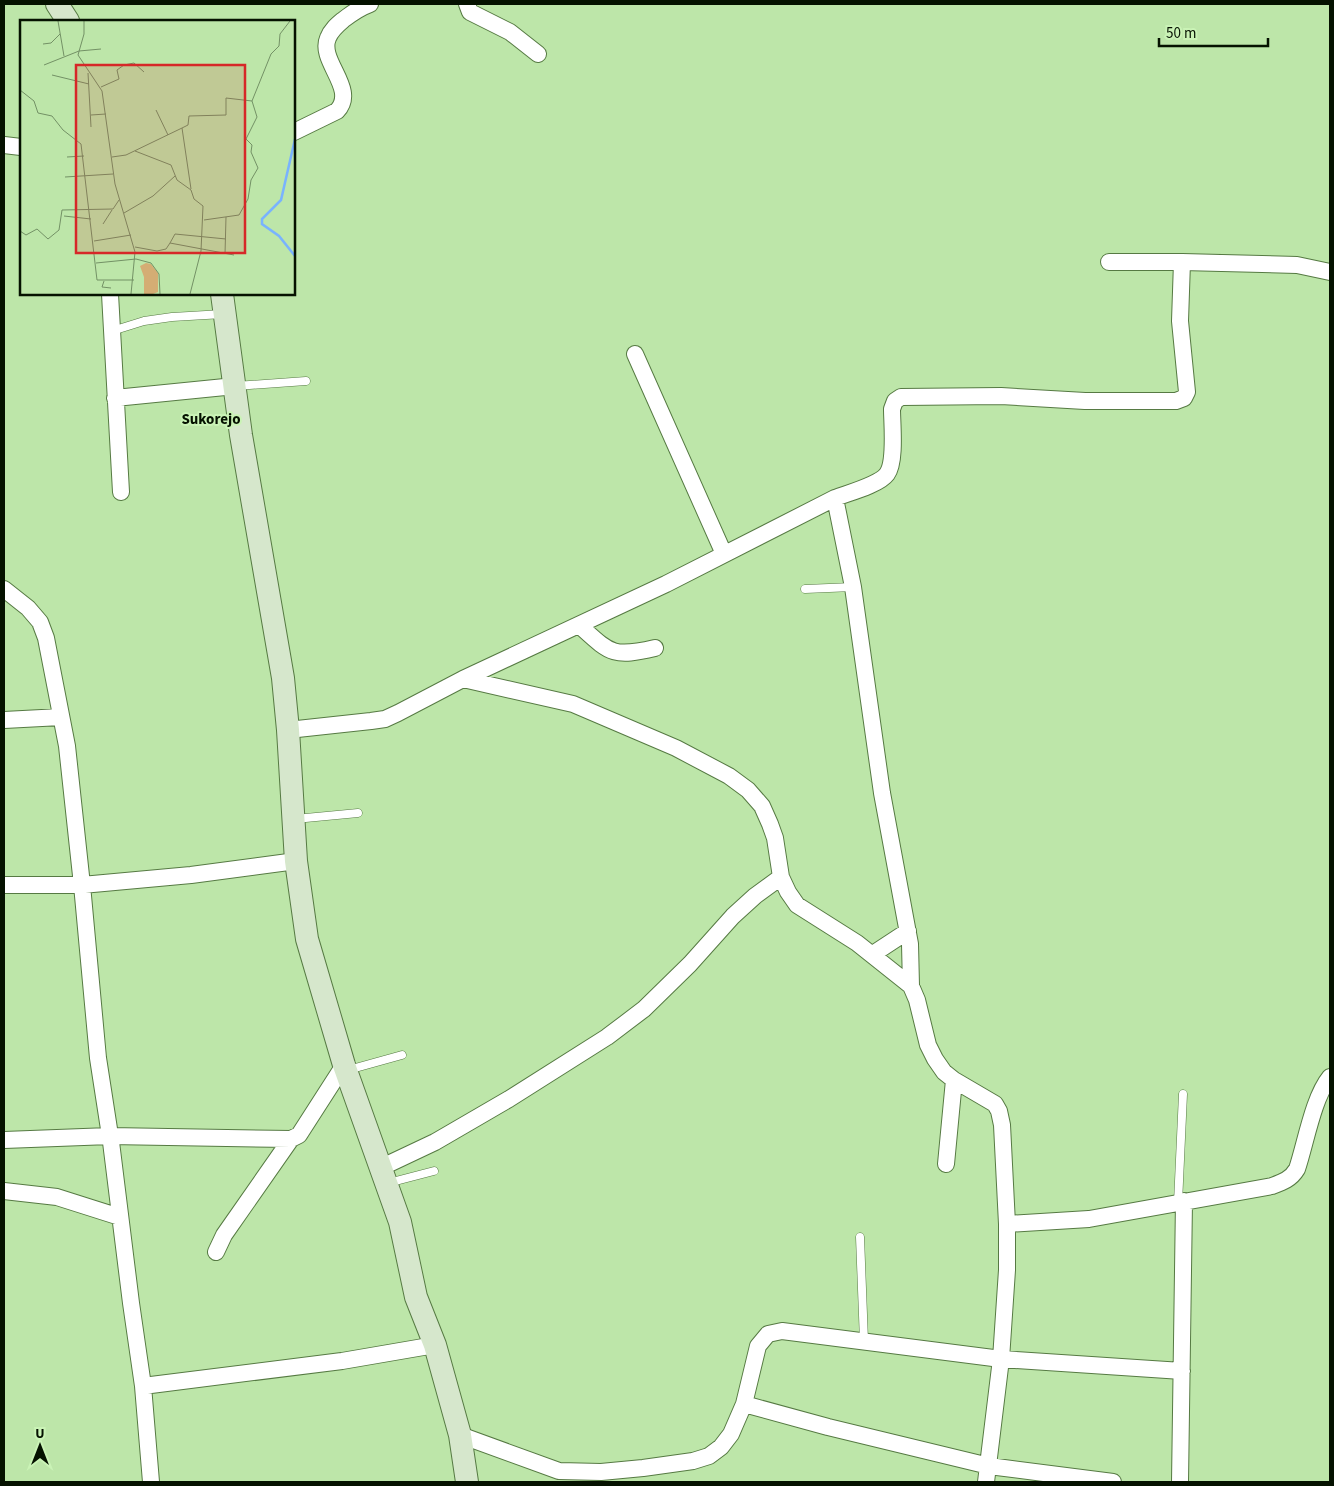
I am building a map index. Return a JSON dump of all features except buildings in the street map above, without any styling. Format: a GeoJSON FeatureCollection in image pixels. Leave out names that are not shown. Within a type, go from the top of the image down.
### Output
{"type":"FeatureCollection","features":[{"type":"Feature","properties":{"kind":"street"},"geometry":{"type":"LineString","coordinates":[[57,4],[67,20]]}},
{"type":"Feature","properties":{"kind":"street"},"geometry":{"type":"LineString","coordinates":[[295,132],[337,111],[342,105],[343,93],[328,56],[327,38],[333,29],[358,8],[370,4]]}},
{"type":"Feature","properties":{"kind":"street"},"geometry":{"type":"LineString","coordinates":[[467,4],[470,12],[510,32],[538,54]]}},
{"type":"Feature","properties":{"kind":"street"},"geometry":{"type":"LineString","coordinates":[[4,145],[20,147]]}},
{"type":"Feature","properties":{"kind":"street"},"geometry":{"type":"LineString","coordinates":[[1109,262],[1297,265],[1330,272]]}},
{"type":"Feature","properties":{"kind":"street"},"geometry":{"type":"LineString","coordinates":[[288,730],[384,719],[835,498],[880,480],[888,474],[892,464],[892,409],[895,402],[901,397],[1001,396],[1085,400],[1176,400],[1184,398],[1187,392],[1180,321],[1182,262]]}},
{"type":"Feature","properties":{"kind":"street"},"geometry":{"type":"LineString","coordinates":[[110,295],[121,492]]}},
{"type":"Feature","properties":{"kind":"street"},"geometry":{"type":"LineString","coordinates":[[223,304],[241,435],[278,647],[288,730],[296,860],[307,940],[345,1068],[400,1222],[416,1297],[435,1345],[460,1435],[467,1482]]}},
{"type":"Feature","properties":{"kind":"street"},"geometry":{"type":"LineString","coordinates":[[635,354],[724,554]]}},
{"type":"Feature","properties":{"kind":"street"},"geometry":{"type":"LineString","coordinates":[[115,398],[235,386]]}},
{"type":"Feature","properties":{"kind":"street"},"geometry":{"type":"LineString","coordinates":[[835,498],[853,587],[882,793],[908,931],[911,986],[917,1000],[928,1045],[940,1065],[954,1080],[995,1104],[999,1111],[1002,1125],[1007,1224],[1007,1270],[1001,1359],[988,1474]]}},
{"type":"Feature","properties":{"kind":"street"},"geometry":{"type":"LineString","coordinates":[[4,589],[28,608],[40,622],[46,638],[67,746],[98,1058],[143,1386],[151,1482]]}},
{"type":"Feature","properties":{"kind":"street"},"geometry":{"type":"LineString","coordinates":[[579,625],[604,647],[617,653],[633,653],[655,648]]}},
{"type":"Feature","properties":{"kind":"street"},"geometry":{"type":"LineString","coordinates":[[463,679],[572,704],[676,748],[729,776],[748,790],[762,806],[775,838],[781,877],[797,905],[873,954],[911,986]]}},
{"type":"Feature","properties":{"kind":"street"},"geometry":{"type":"LineString","coordinates":[[4,720],[61,716]]}},
{"type":"Feature","properties":{"kind":"street"},"geometry":{"type":"LineString","coordinates":[[4,885],[82,885],[191,875],[296,860]]}},
{"type":"Feature","properties":{"kind":"street"},"geometry":{"type":"LineString","coordinates":[[383,1176],[606,1037],[644,1009],[690,964],[733,916],[754,896],[781,877]]}},
{"type":"Feature","properties":{"kind":"street"},"geometry":{"type":"LineString","coordinates":[[873,954],[908,931]]}},
{"type":"Feature","properties":{"kind":"street"},"geometry":{"type":"LineString","coordinates":[[216,1252],[224,1235],[291,1139],[298,1135],[345,1068]]}},
{"type":"Feature","properties":{"kind":"street"},"geometry":{"type":"LineString","coordinates":[[1007,1224],[1089,1219],[1272,1186],[1284,1182],[1293,1176],[1302,1154],[1317,1104],[1330,1077]]}},
{"type":"Feature","properties":{"kind":"street"},"geometry":{"type":"LineString","coordinates":[[946,1164],[954,1080]]}},
{"type":"Feature","properties":{"kind":"street"},"geometry":{"type":"LineString","coordinates":[[4,1140],[110,1136],[291,1139]]}},
{"type":"Feature","properties":{"kind":"street"},"geometry":{"type":"LineString","coordinates":[[4,1191],[57,1197],[120,1217]]}},
{"type":"Feature","properties":{"kind":"street"},"geometry":{"type":"LineString","coordinates":[[1180,1482],[1182,1371],[1181,1202]]}},
{"type":"Feature","properties":{"kind":"street"},"geometry":{"type":"LineString","coordinates":[[460,1435],[559,1471],[600,1472],[693,1461],[708,1456],[720,1448],[731,1434],[744,1404],[758,1346],[768,1334],[782,1331],[1001,1359],[1182,1371]]}},
{"type":"Feature","properties":{"kind":"street"},"geometry":{"type":"LineString","coordinates":[[143,1386],[342,1361],[435,1345]]}},
{"type":"Feature","properties":{"kind":"street"},"geometry":{"type":"LineString","coordinates":[[744,1404],[988,1474],[1113,1482]]}},
{"type":"Feature","properties":{"kind":"lane"},"geometry":{"type":"LineString","coordinates":[[112,331],[144,321],[172,317],[223,304]]}},
{"type":"Feature","properties":{"kind":"lane"},"geometry":{"type":"LineString","coordinates":[[235,386],[306,381]]}},
{"type":"Feature","properties":{"kind":"lane"},"geometry":{"type":"LineString","coordinates":[[805,589],[853,587]]}},
{"type":"Feature","properties":{"kind":"lane"},"geometry":{"type":"LineString","coordinates":[[293,820],[358,812]]}},
{"type":"Feature","properties":{"kind":"lane"},"geometry":{"type":"LineString","coordinates":[[345,1068],[402,1055]]}},
{"type":"Feature","properties":{"kind":"lane"},"geometry":{"type":"LineString","coordinates":[[1181,1202],[1183,1094]]}},
{"type":"Feature","properties":{"kind":"lane"},"geometry":{"type":"LineString","coordinates":[[383,1176],[434,1171]]}},
{"type":"Feature","properties":{"kind":"lane"},"geometry":{"type":"LineString","coordinates":[[860,1237],[864,1341]]}},
{"type":"Feature","properties":{"kind":"district","name":"Sukorejo"},"geometry":{"type":"Point","coordinates":[211,419]}}]}
